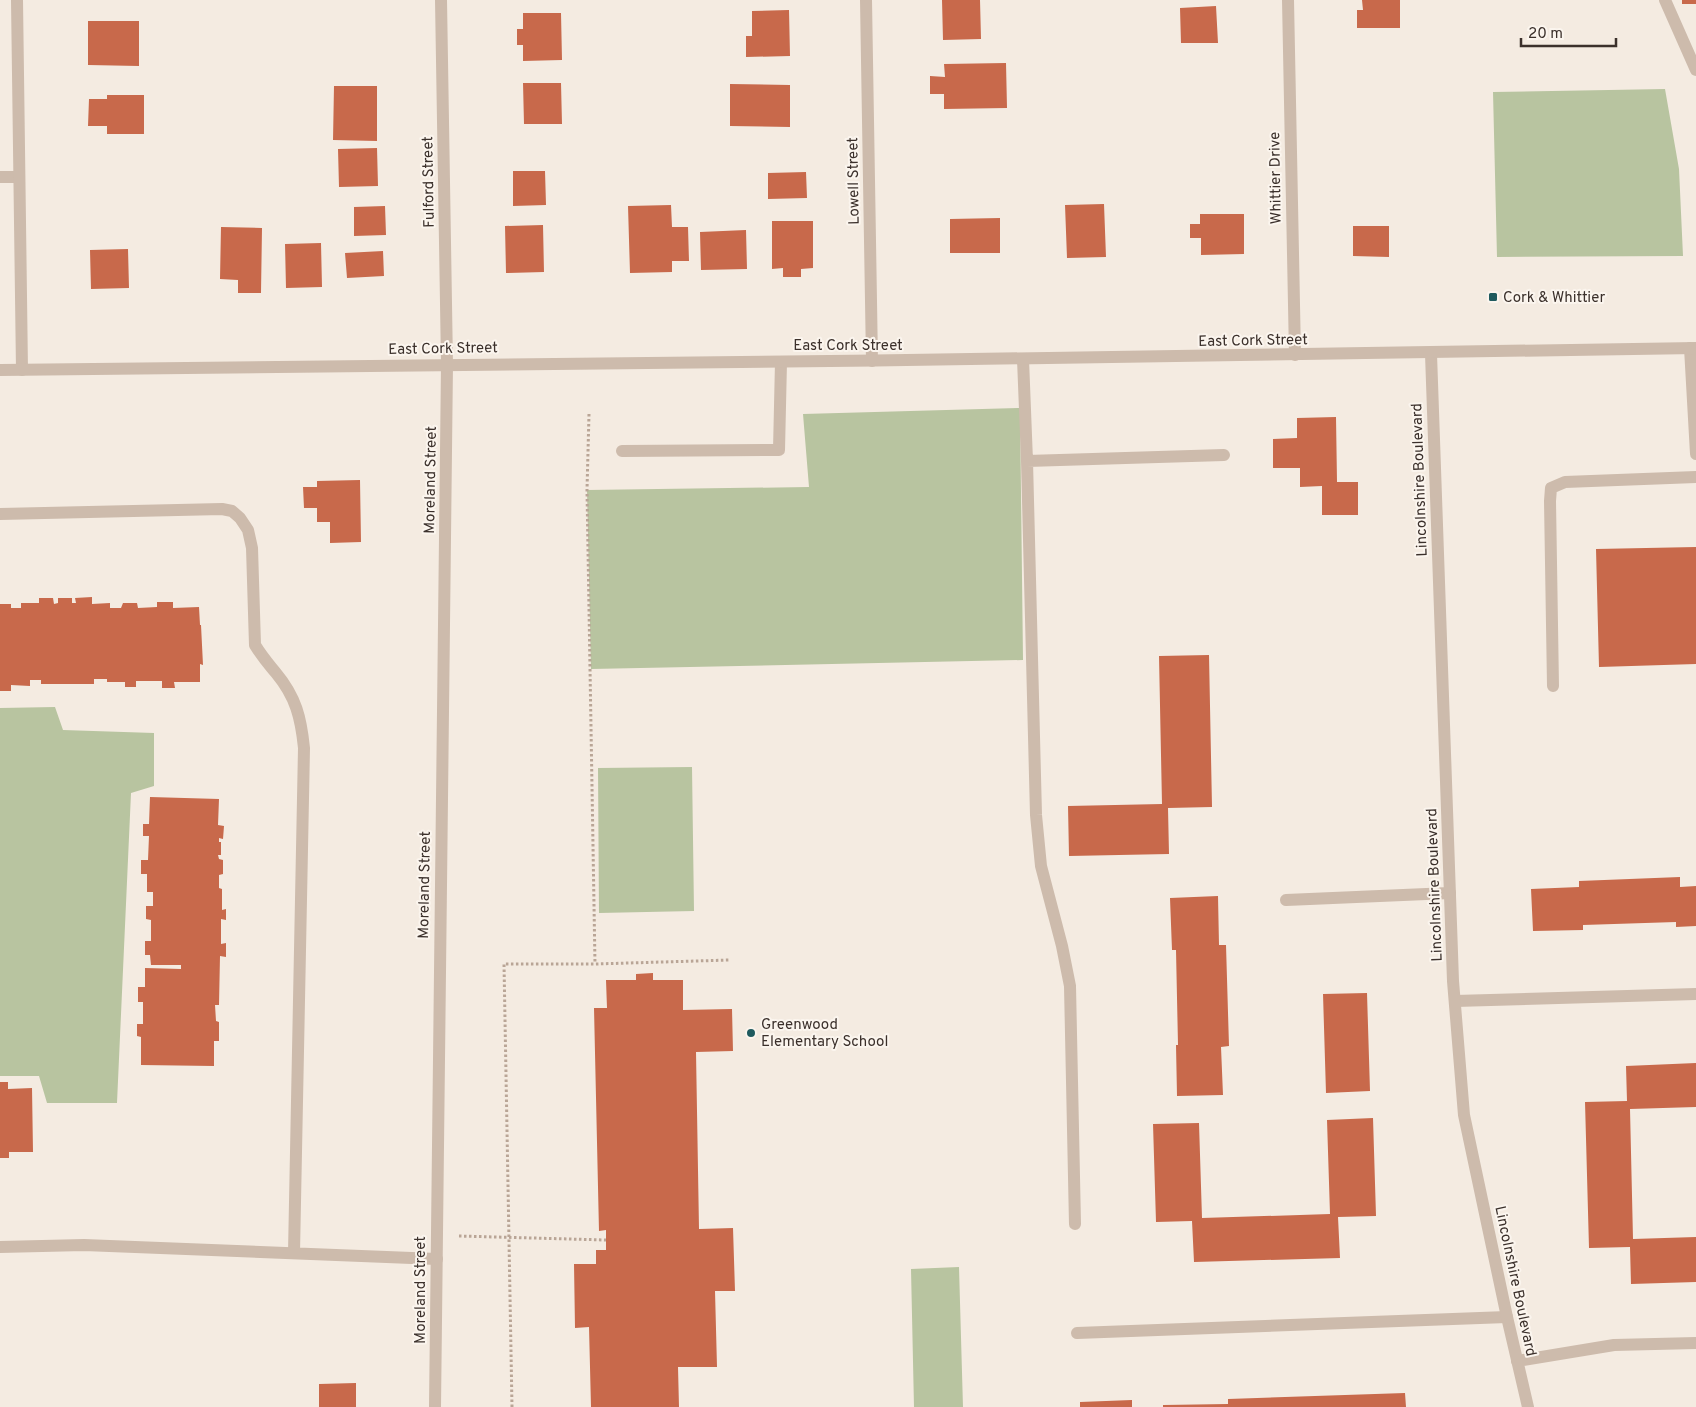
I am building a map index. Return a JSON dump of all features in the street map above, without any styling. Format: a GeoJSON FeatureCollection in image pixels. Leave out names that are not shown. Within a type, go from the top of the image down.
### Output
{"type":"FeatureCollection","features":[{"type":"Feature","properties":{"kind":"street"},"geometry":{"type":"LineString","coordinates":[[16,0],[22,370]]}},
{"type":"Feature","properties":{"kind":"street","name":"Fulford Street"},"geometry":{"type":"LineString","coordinates":[[441,0],[447,364]]}},
{"type":"Feature","properties":{"kind":"street","name":"Lowell Street"},"geometry":{"type":"LineString","coordinates":[[866,0],[872,361]]}},
{"type":"Feature","properties":{"kind":"street","name":"Whittier Drive"},"geometry":{"type":"LineString","coordinates":[[1288,0],[1295,355]]}},
{"type":"Feature","properties":{"kind":"street"},"geometry":{"type":"LineString","coordinates":[[1665,0],[1696,70]]}},
{"type":"Feature","properties":{"kind":"street"},"geometry":{"type":"LineString","coordinates":[[0,177],[18,177]]}},
{"type":"Feature","properties":{"kind":"street"},"geometry":{"type":"LineString","coordinates":[[1693,348],[1696,454]]}},
{"type":"Feature","properties":{"kind":"street","name":"East Cork Street"},"geometry":{"type":"LineString","coordinates":[[0,370],[1431,354],[1693,348]]}},
{"type":"Feature","properties":{"kind":"street","name":"Lincolnshire Boulevard"},"geometry":{"type":"LineString","coordinates":[[1431,354],[1450,893],[1455,1001],[1464,1115],[1528,1407]]}},
{"type":"Feature","properties":{"kind":"street"},"geometry":{"type":"LineString","coordinates":[[1023,359],[1036,815],[1041,866],[1062,946],[1070,986],[1075,1224]]}},
{"type":"Feature","properties":{"kind":"street"},"geometry":{"type":"LineString","coordinates":[[622,451],[779,450],[782,362]]}},
{"type":"Feature","properties":{"kind":"street","name":"Moreland Street"},"geometry":{"type":"LineString","coordinates":[[435,1407],[447,364]]}},
{"type":"Feature","properties":{"kind":"street"},"geometry":{"type":"LineString","coordinates":[[1027,461],[1224,454]]}},
{"type":"Feature","properties":{"kind":"street"},"geometry":{"type":"LineString","coordinates":[[1553,686],[1551,488],[1565,482],[1696,477]]}},
{"type":"Feature","properties":{"kind":"street"},"geometry":{"type":"LineString","coordinates":[[0,514],[222,509],[232,511],[240,518],[248,530],[252,548],[256,645],[263,659],[276,672],[293,698],[301,719],[304,748],[294,1253]]}},
{"type":"Feature","properties":{"kind":"street"},"geometry":{"type":"LineString","coordinates":[[1286,900],[1450,893]]}},
{"type":"Feature","properties":{"kind":"street"},"geometry":{"type":"LineString","coordinates":[[1455,1001],[1696,994]]}},
{"type":"Feature","properties":{"kind":"street"},"geometry":{"type":"LineString","coordinates":[[0,1247],[84,1245],[437,1259]]}},
{"type":"Feature","properties":{"kind":"street"},"geometry":{"type":"LineString","coordinates":[[1077,1333],[1507,1317]]}},
{"type":"Feature","properties":{"kind":"street"},"geometry":{"type":"LineString","coordinates":[[1517,1361],[1614,1345],[1696,1343]]}},
{"type":"Feature","properties":{"kind":"path"},"geometry":{"type":"LineString","coordinates":[[589,414],[587,490],[595,964]]}},
{"type":"Feature","properties":{"kind":"path"},"geometry":{"type":"LineString","coordinates":[[512,1407],[504,964],[595,964],[730,960]]}},
{"type":"Feature","properties":{"kind":"path"},"geometry":{"type":"LineString","coordinates":[[436,1236],[606,1240]]}},
{"type":"Feature","properties":{"kind":"green space"},"geometry":{"type":"Polygon","coordinates":[[[1665,89],[1679,169],[1683,256],[1497,257],[1493,92],[1665,89]]]}},
{"type":"Feature","properties":{"kind":"green space"},"geometry":{"type":"Polygon","coordinates":[[[1020,408],[1023,660],[591,669],[587,490],[809,487],[803,414],[1020,408]]]}},
{"type":"Feature","properties":{"kind":"green space"},"geometry":{"type":"Polygon","coordinates":[[[55,707],[63,730],[154,733],[154,786],[131,793],[117,1103],[47,1103],[39,1076],[0,1076],[0,708],[55,707]]]}},
{"type":"Feature","properties":{"kind":"green space"},"geometry":{"type":"Polygon","coordinates":[[[692,767],[694,911],[599,913],[598,768],[692,767]]]}},
{"type":"Feature","properties":{"kind":"green space"},"geometry":{"type":"Polygon","coordinates":[[[959,1267],[963,1407],[914,1407],[911,1269],[959,1267]]]}},
{"type":"Feature","properties":{"kind":"building"},"geometry":{"type":"Polygon","coordinates":[[[942,0],[980,0],[981,39],[943,40],[942,0]]]}},
{"type":"Feature","properties":{"kind":"building"},"geometry":{"type":"Polygon","coordinates":[[[1362,0],[1400,0],[1400,28],[1357,28],[1357,10],[1363,10],[1362,0]]]}},
{"type":"Feature","properties":{"kind":"building"},"geometry":{"type":"Polygon","coordinates":[[[1682,0],[1696,0],[1696,4],[1682,4],[1682,0]]]}},
{"type":"Feature","properties":{"kind":"building"},"geometry":{"type":"Polygon","coordinates":[[[1216,6],[1218,43],[1181,43],[1180,8],[1216,6]]]}},
{"type":"Feature","properties":{"kind":"building"},"geometry":{"type":"Polygon","coordinates":[[[789,10],[790,56],[746,57],[746,36],[752,36],[752,11],[789,10]]]}},
{"type":"Feature","properties":{"kind":"building"},"geometry":{"type":"Polygon","coordinates":[[[523,13],[561,13],[562,60],[523,61],[523,45],[517,45],[517,29],[523,29],[523,13]]]}},
{"type":"Feature","properties":{"kind":"building"},"geometry":{"type":"Polygon","coordinates":[[[88,21],[139,21],[139,66],[88,65],[88,21]]]}},
{"type":"Feature","properties":{"kind":"building"},"geometry":{"type":"Polygon","coordinates":[[[1006,63],[1007,108],[944,109],[944,94],[930,94],[930,76],[945,77],[944,64],[1006,63]]]}},
{"type":"Feature","properties":{"kind":"building"},"geometry":{"type":"Polygon","coordinates":[[[523,83],[561,83],[562,124],[524,124],[523,83]]]}},
{"type":"Feature","properties":{"kind":"building"},"geometry":{"type":"Polygon","coordinates":[[[730,84],[790,85],[790,127],[730,126],[730,84]]]}},
{"type":"Feature","properties":{"kind":"building"},"geometry":{"type":"Polygon","coordinates":[[[334,86],[377,86],[377,141],[333,140],[334,86]]]}},
{"type":"Feature","properties":{"kind":"building"},"geometry":{"type":"Polygon","coordinates":[[[107,95],[144,95],[144,134],[107,134],[107,126],[88,126],[89,99],[107,99],[107,95]]]}},
{"type":"Feature","properties":{"kind":"building"},"geometry":{"type":"Polygon","coordinates":[[[377,148],[378,186],[339,187],[338,149],[377,148]]]}},
{"type":"Feature","properties":{"kind":"building"},"geometry":{"type":"Polygon","coordinates":[[[513,171],[545,171],[546,205],[513,206],[513,171]]]}},
{"type":"Feature","properties":{"kind":"building"},"geometry":{"type":"Polygon","coordinates":[[[806,172],[807,198],[768,199],[768,173],[806,172]]]}},
{"type":"Feature","properties":{"kind":"building"},"geometry":{"type":"Polygon","coordinates":[[[1104,204],[1106,257],[1067,258],[1065,205],[1104,204]]]}},
{"type":"Feature","properties":{"kind":"building"},"geometry":{"type":"Polygon","coordinates":[[[671,205],[672,227],[688,227],[689,261],[672,261],[672,272],[630,273],[628,206],[671,205]]]}},
{"type":"Feature","properties":{"kind":"building"},"geometry":{"type":"Polygon","coordinates":[[[385,206],[386,235],[354,236],[354,207],[385,206]]]}},
{"type":"Feature","properties":{"kind":"building"},"geometry":{"type":"Polygon","coordinates":[[[1200,214],[1244,214],[1244,254],[1201,255],[1201,238],[1190,238],[1190,224],[1200,224],[1200,214]]]}},
{"type":"Feature","properties":{"kind":"building"},"geometry":{"type":"Polygon","coordinates":[[[1000,218],[1000,253],[950,253],[950,219],[1000,218]]]}},
{"type":"Feature","properties":{"kind":"building"},"geometry":{"type":"Polygon","coordinates":[[[772,221],[813,221],[813,268],[801,269],[801,277],[783,277],[783,268],[772,269],[772,221]]]}},
{"type":"Feature","properties":{"kind":"building"},"geometry":{"type":"Polygon","coordinates":[[[543,225],[544,272],[506,273],[505,226],[543,225]]]}},
{"type":"Feature","properties":{"kind":"building"},"geometry":{"type":"Polygon","coordinates":[[[1353,226],[1389,226],[1389,257],[1353,256],[1353,226]]]}},
{"type":"Feature","properties":{"kind":"building"},"geometry":{"type":"Polygon","coordinates":[[[221,227],[262,228],[261,293],[238,293],[238,280],[220,279],[221,227]]]}},
{"type":"Feature","properties":{"kind":"building"},"geometry":{"type":"Polygon","coordinates":[[[746,230],[747,269],[701,270],[700,232],[746,230]]]}},
{"type":"Feature","properties":{"kind":"building"},"geometry":{"type":"Polygon","coordinates":[[[321,243],[322,287],[286,288],[285,244],[321,243]]]}},
{"type":"Feature","properties":{"kind":"building"},"geometry":{"type":"Polygon","coordinates":[[[128,249],[129,288],[91,289],[90,250],[128,249]]]}},
{"type":"Feature","properties":{"kind":"building"},"geometry":{"type":"Polygon","coordinates":[[[383,251],[384,276],[347,278],[345,253],[383,251]]]}},
{"type":"Feature","properties":{"kind":"building"},"geometry":{"type":"Polygon","coordinates":[[[1336,417],[1337,482],[1358,482],[1358,515],[1322,515],[1322,486],[1300,487],[1300,468],[1273,468],[1273,439],[1297,438],[1297,418],[1336,417]]]}},
{"type":"Feature","properties":{"kind":"building"},"geometry":{"type":"Polygon","coordinates":[[[360,480],[361,542],[330,543],[330,522],[317,522],[317,508],[304,508],[303,487],[317,487],[317,481],[360,480]]]}},
{"type":"Feature","properties":{"kind":"building"},"geometry":{"type":"Polygon","coordinates":[[[1696,547],[1696,664],[1599,667],[1596,549],[1696,547]]]}},
{"type":"Feature","properties":{"kind":"building"},"geometry":{"type":"Polygon","coordinates":[[[92,597],[92,604],[110,603],[110,608],[121,608],[123,603],[137,603],[138,608],[157,607],[157,602],[173,602],[173,608],[199,607],[203,665],[200,664],[200,682],[174,682],[175,688],[162,688],[162,681],[136,681],[136,687],[125,687],[125,682],[107,682],[107,679],[94,679],[94,684],[41,684],[41,680],[30,680],[30,686],[11,685],[11,691],[0,691],[0,604],[11,604],[11,608],[21,608],[21,603],[39,603],[39,598],[53,598],[54,604],[58,603],[58,598],[72,598],[72,603],[76,603],[75,598],[92,597]]]}},
{"type":"Feature","properties":{"kind":"building"},"geometry":{"type":"Polygon","coordinates":[[[1209,655],[1212,807],[1168,808],[1169,854],[1069,856],[1068,806],[1162,804],[1159,656],[1209,655]]]}},
{"type":"Feature","properties":{"kind":"building"},"geometry":{"type":"Polygon","coordinates":[[[150,797],[219,799],[218,825],[224,826],[223,839],[219,838],[219,842],[221,842],[221,855],[218,855],[219,859],[223,860],[223,874],[219,875],[219,888],[222,889],[222,910],[226,909],[226,920],[221,919],[221,944],[226,943],[226,957],[220,956],[219,1005],[215,1005],[216,1021],[219,1022],[219,1041],[214,1041],[214,1066],[141,1065],[141,1037],[137,1036],[137,1024],[143,1024],[143,1002],[138,1002],[138,987],[145,987],[145,968],[181,969],[181,965],[151,965],[150,955],[145,955],[145,941],[151,941],[151,920],[146,919],[146,906],[153,906],[153,892],[147,892],[147,874],[141,874],[141,860],[148,860],[149,836],[143,836],[143,824],[149,824],[150,797]]]}},
{"type":"Feature","properties":{"kind":"building"},"geometry":{"type":"Polygon","coordinates":[[[1680,877],[1680,887],[1696,886],[1696,926],[1676,927],[1676,922],[1583,925],[1583,930],[1533,931],[1531,889],[1579,887],[1579,881],[1680,877]]]}},
{"type":"Feature","properties":{"kind":"building"},"geometry":{"type":"Polygon","coordinates":[[[1218,896],[1219,945],[1226,945],[1229,1046],[1221,1047],[1223,1095],[1177,1096],[1176,950],[1172,950],[1170,898],[1218,896]]]}},
{"type":"Feature","properties":{"kind":"building"},"geometry":{"type":"Polygon","coordinates":[[[653,973],[653,980],[683,980],[683,1010],[732,1009],[733,1051],[696,1052],[699,1229],[733,1228],[735,1291],[715,1291],[717,1367],[678,1367],[679,1407],[591,1407],[589,1327],[575,1328],[574,1264],[596,1264],[596,1250],[606,1250],[606,1230],[599,1231],[594,1008],[607,1008],[606,980],[636,980],[636,974],[653,973]]]}},
{"type":"Feature","properties":{"kind":"building"},"geometry":{"type":"Polygon","coordinates":[[[1367,993],[1370,1091],[1326,1093],[1323,994],[1367,993]]]}},
{"type":"Feature","properties":{"kind":"building"},"geometry":{"type":"Polygon","coordinates":[[[1696,1063],[1696,1107],[1630,1109],[1633,1239],[1696,1237],[1696,1282],[1631,1284],[1630,1247],[1589,1248],[1585,1102],[1627,1101],[1626,1066],[1696,1063]]]}},
{"type":"Feature","properties":{"kind":"building"},"geometry":{"type":"Polygon","coordinates":[[[0,1082],[8,1082],[8,1089],[32,1088],[33,1152],[9,1152],[9,1158],[0,1158],[0,1082]]]}},
{"type":"Feature","properties":{"kind":"building"},"geometry":{"type":"Polygon","coordinates":[[[1373,1118],[1376,1216],[1338,1217],[1340,1258],[1194,1262],[1192,1221],[1156,1222],[1153,1124],[1199,1123],[1202,1218],[1330,1214],[1327,1120],[1373,1118]]]}},
{"type":"Feature","properties":{"kind":"building"},"geometry":{"type":"Polygon","coordinates":[[[356,1383],[356,1407],[319,1407],[319,1384],[356,1383]]]}},
{"type":"Feature","properties":{"kind":"building"},"geometry":{"type":"Polygon","coordinates":[[[1405,1393],[1406,1407],[1163,1407],[1163,1405],[1228,1404],[1228,1399],[1405,1393]]]}},
{"type":"Feature","properties":{"kind":"building"},"geometry":{"type":"Polygon","coordinates":[[[1132,1400],[1132,1407],[1080,1407],[1080,1402],[1132,1400]]]}},
{"type":"Feature","properties":{"kind":"place","name":"Cork & Whittier"},"geometry":{"type":"Point","coordinates":[1493,297]}},
{"type":"Feature","properties":{"kind":"place","name":"Greenwood Elementary School"},"geometry":{"type":"Point","coordinates":[751,1033]}}]}
